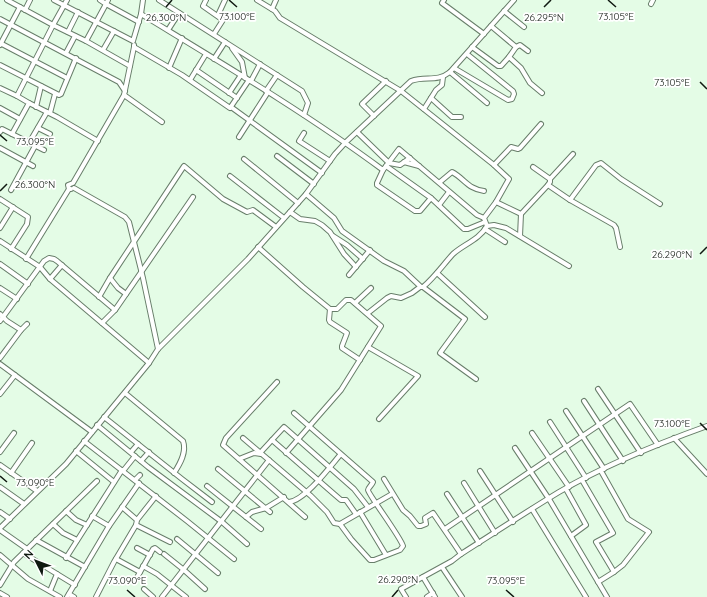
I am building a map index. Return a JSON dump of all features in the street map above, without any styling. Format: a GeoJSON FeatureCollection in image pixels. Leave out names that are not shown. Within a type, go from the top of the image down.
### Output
{"type":"FeatureCollection","features":[{"type":"Feature","properties":{"kind":"street"},"geometry":{"type":"LineString","coordinates":[[7,0],[103,50],[130,66]]}},
{"type":"Feature","properties":{"kind":"street"},"geometry":{"type":"LineString","coordinates":[[25,10],[30,0]]}},
{"type":"Feature","properties":{"kind":"street"},"geometry":{"type":"LineString","coordinates":[[54,0],[133,41]]}},
{"type":"Feature","properties":{"kind":"street"},"geometry":{"type":"LineString","coordinates":[[17,96],[67,0]]}},
{"type":"Feature","properties":{"kind":"street"},"geometry":{"type":"LineString","coordinates":[[100,0],[107,2],[139,22]]}},
{"type":"Feature","properties":{"kind":"street"},"geometry":{"type":"LineString","coordinates":[[26,259],[72,187],[125,93],[134,47],[133,41],[141,14],[143,0]]}},
{"type":"Feature","properties":{"kind":"street"},"geometry":{"type":"LineString","coordinates":[[159,0],[302,91],[308,103],[304,115]]}},
{"type":"Feature","properties":{"kind":"street"},"geometry":{"type":"LineString","coordinates":[[206,0],[202,6],[224,20],[214,34]]}},
{"type":"Feature","properties":{"kind":"street"},"geometry":{"type":"LineString","coordinates":[[218,15],[225,0]]}},
{"type":"Feature","properties":{"kind":"street"},"geometry":{"type":"LineString","coordinates":[[257,0],[272,9],[280,18],[401,90],[494,165],[509,179],[478,237],[453,254],[437,274],[421,287],[401,298],[391,296],[368,313]]}},
{"type":"Feature","properties":{"kind":"street"},"geometry":{"type":"LineString","coordinates":[[272,9],[276,0]]}},
{"type":"Feature","properties":{"kind":"street"},"geometry":{"type":"LineString","coordinates":[[438,0],[443,1],[484,34]]}},
{"type":"Feature","properties":{"kind":"street"},"geometry":{"type":"LineString","coordinates":[[27,550],[0,529],[66,464],[149,363],[158,348],[208,300],[290,212],[314,184],[330,161],[346,142],[411,81],[418,78],[437,79],[450,72],[512,1]]}},
{"type":"Feature","properties":{"kind":"street"},"geometry":{"type":"LineString","coordinates":[[86,41],[107,2]]}},
{"type":"Feature","properties":{"kind":"street"},"geometry":{"type":"LineString","coordinates":[[20,7],[0,44],[67,78]]}},
{"type":"Feature","properties":{"kind":"street"},"geometry":{"type":"LineString","coordinates":[[504,11],[524,27]]}},
{"type":"Feature","properties":{"kind":"street"},"geometry":{"type":"LineString","coordinates":[[68,32],[78,12]]}},
{"type":"Feature","properties":{"kind":"street"},"geometry":{"type":"LineString","coordinates":[[168,30],[178,13]]}},
{"type":"Feature","properties":{"kind":"street"},"geometry":{"type":"LineString","coordinates":[[141,14],[267,91],[346,142],[383,170]]}},
{"type":"Feature","properties":{"kind":"street"},"geometry":{"type":"LineString","coordinates":[[0,19],[119,82],[125,93],[162,122]]}},
{"type":"Feature","properties":{"kind":"street"},"geometry":{"type":"LineString","coordinates":[[491,26],[516,47]]}},
{"type":"Feature","properties":{"kind":"street"},"geometry":{"type":"LineString","coordinates":[[103,50],[114,31]]}},
{"type":"Feature","properties":{"kind":"street"},"geometry":{"type":"LineString","coordinates":[[66,53],[75,36]]}},
{"type":"Feature","properties":{"kind":"street"},"geometry":{"type":"LineString","coordinates":[[169,68],[182,38]]}},
{"type":"Feature","properties":{"kind":"street"},"geometry":{"type":"LineString","coordinates":[[214,59],[226,42]]}},
{"type":"Feature","properties":{"kind":"street"},"geometry":{"type":"LineString","coordinates":[[230,45],[242,62],[247,79],[231,107]]}},
{"type":"Feature","properties":{"kind":"street"},"geometry":{"type":"LineString","coordinates":[[472,47],[498,66],[501,66],[516,47],[520,45],[528,51]]}},
{"type":"Feature","properties":{"kind":"street"},"geometry":{"type":"LineString","coordinates":[[134,47],[190,80],[230,108],[231,107],[322,173]]}},
{"type":"Feature","properties":{"kind":"street"},"geometry":{"type":"LineString","coordinates":[[39,54],[41,64]]}},
{"type":"Feature","properties":{"kind":"street"},"geometry":{"type":"LineString","coordinates":[[190,80],[206,54]]}},
{"type":"Feature","properties":{"kind":"street"},"geometry":{"type":"LineString","coordinates":[[454,68],[508,100],[512,99],[514,94],[513,91],[467,54]]}},
{"type":"Feature","properties":{"kind":"street"},"geometry":{"type":"LineString","coordinates":[[509,57],[521,68],[530,84],[542,92]]}},
{"type":"Feature","properties":{"kind":"street"},"geometry":{"type":"LineString","coordinates":[[0,65],[58,95],[61,94],[76,58]]}},
{"type":"Feature","properties":{"kind":"street"},"geometry":{"type":"LineString","coordinates":[[229,93],[247,79],[260,64]]}},
{"type":"Feature","properties":{"kind":"street"},"geometry":{"type":"LineString","coordinates":[[196,70],[237,98]]}},
{"type":"Feature","properties":{"kind":"street"},"geometry":{"type":"LineString","coordinates":[[450,72],[487,103]]}},
{"type":"Feature","properties":{"kind":"street"},"geometry":{"type":"LineString","coordinates":[[239,137],[277,75]]}},
{"type":"Feature","properties":{"kind":"street"},"geometry":{"type":"LineString","coordinates":[[424,109],[436,90],[442,85],[443,77]]}},
{"type":"Feature","properties":{"kind":"street"},"geometry":{"type":"LineString","coordinates":[[374,116],[362,104],[386,81]]}},
{"type":"Feature","properties":{"kind":"street"},"geometry":{"type":"LineString","coordinates":[[36,106],[41,86]]}},
{"type":"Feature","properties":{"kind":"street"},"geometry":{"type":"LineString","coordinates":[[0,88],[36,106],[98,141]]}},
{"type":"Feature","properties":{"kind":"street"},"geometry":{"type":"LineString","coordinates":[[29,143],[48,113],[55,94]]}},
{"type":"Feature","properties":{"kind":"street"},"geometry":{"type":"LineString","coordinates":[[431,98],[452,117],[461,117]]}},
{"type":"Feature","properties":{"kind":"street"},"geometry":{"type":"LineString","coordinates":[[12,134],[29,103]]}},
{"type":"Feature","properties":{"kind":"street"},"geometry":{"type":"LineString","coordinates":[[0,108],[20,119]]}},
{"type":"Feature","properties":{"kind":"street"},"geometry":{"type":"LineString","coordinates":[[494,165],[511,147],[519,149],[541,124]]}},
{"type":"Feature","properties":{"kind":"street"},"geometry":{"type":"LineString","coordinates":[[38,128],[50,134]]}},
{"type":"Feature","properties":{"kind":"street"},"geometry":{"type":"LineString","coordinates":[[0,129],[44,150]]}},
{"type":"Feature","properties":{"kind":"street"},"geometry":{"type":"LineString","coordinates":[[357,132],[387,165],[431,198],[465,230],[485,224],[506,228],[569,266]]}},
{"type":"Feature","properties":{"kind":"street"},"geometry":{"type":"LineString","coordinates":[[304,133],[299,141],[330,161]]}},
{"type":"Feature","properties":{"kind":"street"},"geometry":{"type":"LineString","coordinates":[[11,190],[35,146]]}},
{"type":"Feature","properties":{"kind":"street"},"geometry":{"type":"LineString","coordinates":[[0,148],[33,166]]}},
{"type":"Feature","properties":{"kind":"street"},"geometry":{"type":"LineString","coordinates":[[431,198],[420,211],[415,211],[377,185],[376,183],[383,170],[399,149],[440,182],[449,192],[458,198],[505,242]]}},
{"type":"Feature","properties":{"kind":"street"},"geometry":{"type":"LineString","coordinates":[[520,236],[521,214],[548,185],[550,179],[573,154]]}},
{"type":"Feature","properties":{"kind":"street"},"geometry":{"type":"LineString","coordinates":[[277,156],[314,184]]}},
{"type":"Feature","properties":{"kind":"street"},"geometry":{"type":"LineString","coordinates":[[387,165],[400,165],[410,158]]}},
{"type":"Feature","properties":{"kind":"street"},"geometry":{"type":"LineString","coordinates":[[244,159],[298,203]]}},
{"type":"Feature","properties":{"kind":"street"},"geometry":{"type":"LineString","coordinates":[[404,162],[420,167]]}},
{"type":"Feature","properties":{"kind":"street"},"geometry":{"type":"LineString","coordinates":[[570,200],[596,165],[602,162],[621,179],[660,204]]}},
{"type":"Feature","properties":{"kind":"street"},"geometry":{"type":"LineString","coordinates":[[99,297],[184,166],[223,199],[247,212],[253,210],[276,227]]}},
{"type":"Feature","properties":{"kind":"street"},"geometry":{"type":"LineString","coordinates":[[533,167],[550,179]]}},
{"type":"Feature","properties":{"kind":"street"},"geometry":{"type":"LineString","coordinates":[[440,182],[452,172],[472,188],[484,191]]}},
{"type":"Feature","properties":{"kind":"street"},"geometry":{"type":"LineString","coordinates":[[230,176],[284,218]]}},
{"type":"Feature","properties":{"kind":"street"},"geometry":{"type":"LineString","coordinates":[[548,185],[570,200],[614,225],[620,247]]}},
{"type":"Feature","properties":{"kind":"street"},"geometry":{"type":"LineString","coordinates":[[72,187],[125,217],[128,222],[142,273],[158,348]]}},
{"type":"Feature","properties":{"kind":"street"},"geometry":{"type":"LineString","coordinates":[[439,205],[449,192]]}},
{"type":"Feature","properties":{"kind":"street"},"geometry":{"type":"LineString","coordinates":[[306,194],[334,218],[342,231],[384,261],[404,271],[421,287],[465,319],[440,353],[476,379]]}},
{"type":"Feature","properties":{"kind":"street"},"geometry":{"type":"LineString","coordinates":[[102,323],[115,310],[142,273],[146,264],[193,197]]}},
{"type":"Feature","properties":{"kind":"street"},"geometry":{"type":"LineString","coordinates":[[0,199],[25,214],[28,220],[11,249]]}},
{"type":"Feature","properties":{"kind":"street"},"geometry":{"type":"LineString","coordinates":[[496,202],[521,214]]}},
{"type":"Feature","properties":{"kind":"street"},"geometry":{"type":"LineString","coordinates":[[0,228],[13,207]]}},
{"type":"Feature","properties":{"kind":"street"},"geometry":{"type":"LineString","coordinates":[[290,212],[300,219],[319,222],[356,267]]}},
{"type":"Feature","properties":{"kind":"street"},"geometry":{"type":"LineString","coordinates":[[332,236],[347,245],[363,259]]}},
{"type":"Feature","properties":{"kind":"street"},"geometry":{"type":"LineString","coordinates":[[0,241],[40,267],[50,279],[149,363]]}},
{"type":"Feature","properties":{"kind":"street"},"geometry":{"type":"LineString","coordinates":[[258,247],[330,309],[337,309],[349,300],[368,313],[381,326],[341,390],[286,453]]}},
{"type":"Feature","properties":{"kind":"street"},"geometry":{"type":"LineString","coordinates":[[349,274],[370,250]]}},
{"type":"Feature","properties":{"kind":"street"},"geometry":{"type":"LineString","coordinates":[[0,321],[2,315],[17,299],[46,259],[49,258],[54,259],[62,265],[115,310]]}},
{"type":"Feature","properties":{"kind":"street"},"geometry":{"type":"LineString","coordinates":[[0,264],[28,284]]}},
{"type":"Feature","properties":{"kind":"street"},"geometry":{"type":"LineString","coordinates":[[50,279],[62,265]]}},
{"type":"Feature","properties":{"kind":"street"},"geometry":{"type":"LineString","coordinates":[[437,274],[485,317]]}},
{"type":"Feature","properties":{"kind":"street"},"geometry":{"type":"LineString","coordinates":[[110,278],[118,288],[126,294]]}},
{"type":"Feature","properties":{"kind":"street"},"geometry":{"type":"LineString","coordinates":[[0,288],[17,299]]}},
{"type":"Feature","properties":{"kind":"street"},"geometry":{"type":"LineString","coordinates":[[355,303],[371,288]]}},
{"type":"Feature","properties":{"kind":"street"},"geometry":{"type":"LineString","coordinates":[[330,309],[330,322],[347,334],[342,348],[360,360]]}},
{"type":"Feature","properties":{"kind":"street"},"geometry":{"type":"LineString","coordinates":[[2,315],[7,321],[21,330]]}},
{"type":"Feature","properties":{"kind":"street"},"geometry":{"type":"LineString","coordinates":[[0,358],[27,324]]}},
{"type":"Feature","properties":{"kind":"street"},"geometry":{"type":"LineString","coordinates":[[368,348],[418,376],[379,419]]}},
{"type":"Feature","properties":{"kind":"street"},"geometry":{"type":"LineString","coordinates":[[0,364],[92,432]]}},
{"type":"Feature","properties":{"kind":"street"},"geometry":{"type":"LineString","coordinates":[[0,394],[15,375]]}},
{"type":"Feature","properties":{"kind":"street"},"geometry":{"type":"LineString","coordinates":[[276,382],[223,443],[225,447],[284,497],[305,517]]}},
{"type":"Feature","properties":{"kind":"street"},"geometry":{"type":"LineString","coordinates":[[598,389],[641,452]]}},
{"type":"Feature","properties":{"kind":"street"},"geometry":{"type":"LineString","coordinates":[[125,393],[183,440],[184,447],[182,458],[173,472],[166,479]]}},
{"type":"Feature","properties":{"kind":"street"},"geometry":{"type":"LineString","coordinates":[[584,401],[623,461]]}},
{"type":"Feature","properties":{"kind":"street"},"geometry":{"type":"LineString","coordinates":[[445,529],[478,505],[630,404],[658,445]]}},
{"type":"Feature","properties":{"kind":"street"},"geometry":{"type":"LineString","coordinates":[[566,411],[603,470],[628,519],[649,532],[623,565],[598,582]]}},
{"type":"Feature","properties":{"kind":"street"},"geometry":{"type":"LineString","coordinates":[[243,438],[327,512],[334,522],[340,524],[370,560],[374,560],[400,550],[403,546],[368,490],[373,482],[340,455],[294,413]]}},
{"type":"Feature","properties":{"kind":"street"},"geometry":{"type":"LineString","coordinates":[[104,417],[212,502]]}},
{"type":"Feature","properties":{"kind":"street"},"geometry":{"type":"LineString","coordinates":[[550,422],[566,446],[613,533],[596,542],[614,572]]}},
{"type":"Feature","properties":{"kind":"street"},"geometry":{"type":"LineString","coordinates":[[97,425],[222,522],[247,544]]}},
{"type":"Feature","properties":{"kind":"street"},"geometry":{"type":"LineString","coordinates":[[406,597],[401,589],[452,561],[478,543],[567,488],[641,452],[707,426]]}},
{"type":"Feature","properties":{"kind":"street"},"geometry":{"type":"LineString","coordinates":[[239,459],[254,453],[261,453],[284,427],[354,489],[368,507]]}},
{"type":"Feature","properties":{"kind":"street"},"geometry":{"type":"LineString","coordinates":[[0,452],[14,432]]}},
{"type":"Feature","properties":{"kind":"street"},"geometry":{"type":"LineString","coordinates":[[532,433],[567,488],[586,524],[585,527],[571,536]]}},
{"type":"Feature","properties":{"kind":"street"},"geometry":{"type":"LineString","coordinates":[[674,438],[707,474]]}},
{"type":"Feature","properties":{"kind":"street"},"geometry":{"type":"LineString","coordinates":[[272,440],[341,500],[346,500],[356,514]]}},
{"type":"Feature","properties":{"kind":"street"},"geometry":{"type":"LineString","coordinates":[[84,441],[123,470],[234,559]]}},
{"type":"Feature","properties":{"kind":"street"},"geometry":{"type":"LineString","coordinates":[[11,472],[32,443]]}},
{"type":"Feature","properties":{"kind":"street"},"geometry":{"type":"LineString","coordinates":[[131,452],[138,444]]}},
{"type":"Feature","properties":{"kind":"street"},"geometry":{"type":"LineString","coordinates":[[516,448],[549,499],[607,597]]}},
{"type":"Feature","properties":{"kind":"street"},"geometry":{"type":"LineString","coordinates":[[76,451],[114,482]]}},
{"type":"Feature","properties":{"kind":"street"},"geometry":{"type":"LineString","coordinates":[[142,461],[149,452]]}},
{"type":"Feature","properties":{"kind":"street"},"geometry":{"type":"LineString","coordinates":[[289,502],[297,500],[306,493],[340,455]]}},
{"type":"Feature","properties":{"kind":"street"},"geometry":{"type":"LineString","coordinates":[[66,558],[114,482],[135,456]]}},
{"type":"Feature","properties":{"kind":"street"},"geometry":{"type":"LineString","coordinates":[[162,597],[234,507],[269,460]]}},
{"type":"Feature","properties":{"kind":"street"},"geometry":{"type":"LineString","coordinates":[[0,465],[37,491]]}},
{"type":"Feature","properties":{"kind":"street"},"geometry":{"type":"LineString","coordinates":[[218,469],[270,512]]}},
{"type":"Feature","properties":{"kind":"street"},"geometry":{"type":"LineString","coordinates":[[480,471],[513,522]]}},
{"type":"Feature","properties":{"kind":"street"},"geometry":{"type":"LineString","coordinates":[[74,597],[68,595],[140,475]]}},
{"type":"Feature","properties":{"kind":"street"},"geometry":{"type":"LineString","coordinates":[[384,479],[403,510],[419,526],[426,523],[425,518],[433,513],[461,554]]}},
{"type":"Feature","properties":{"kind":"street"},"geometry":{"type":"LineString","coordinates":[[0,585],[14,562],[97,481]]}},
{"type":"Feature","properties":{"kind":"street"},"geometry":{"type":"LineString","coordinates":[[464,482],[495,533]]}},
{"type":"Feature","properties":{"kind":"street"},"geometry":{"type":"LineString","coordinates":[[207,486],[261,529]]}},
{"type":"Feature","properties":{"kind":"street"},"geometry":{"type":"LineString","coordinates":[[0,487],[24,504]]}},
{"type":"Feature","properties":{"kind":"street"},"geometry":{"type":"LineString","coordinates":[[340,524],[392,494]]}},
{"type":"Feature","properties":{"kind":"street"},"geometry":{"type":"LineString","coordinates":[[448,494],[478,543]]}},
{"type":"Feature","properties":{"kind":"street"},"geometry":{"type":"LineString","coordinates":[[96,597],[138,520],[156,496]]}},
{"type":"Feature","properties":{"kind":"street"},"geometry":{"type":"LineString","coordinates":[[246,517],[254,511],[266,508],[284,497]]}},
{"type":"Feature","properties":{"kind":"street"},"geometry":{"type":"LineString","coordinates":[[122,507],[138,520]]}},
{"type":"Feature","properties":{"kind":"street"},"geometry":{"type":"LineString","coordinates":[[532,509],[586,597]]}},
{"type":"Feature","properties":{"kind":"street"},"geometry":{"type":"LineString","coordinates":[[66,511],[76,520],[86,525]]}},
{"type":"Feature","properties":{"kind":"street"},"geometry":{"type":"LineString","coordinates":[[0,512],[10,519]]}},
{"type":"Feature","properties":{"kind":"street"},"geometry":{"type":"LineString","coordinates":[[360,512],[386,555]]}},
{"type":"Feature","properties":{"kind":"street"},"geometry":{"type":"LineString","coordinates":[[92,516],[109,526]]}},
{"type":"Feature","properties":{"kind":"street"},"geometry":{"type":"LineString","coordinates":[[53,524],[63,533],[77,540]]}},
{"type":"Feature","properties":{"kind":"street"},"geometry":{"type":"LineString","coordinates":[[136,525],[170,542]]}},
{"type":"Feature","properties":{"kind":"street"},"geometry":{"type":"LineString","coordinates":[[177,539],[218,573]]}},
{"type":"Feature","properties":{"kind":"street"},"geometry":{"type":"LineString","coordinates":[[36,540],[66,558],[85,567]]}},
{"type":"Feature","properties":{"kind":"street"},"geometry":{"type":"LineString","coordinates":[[137,548],[150,555]]}},
{"type":"Feature","properties":{"kind":"street"},"geometry":{"type":"LineString","coordinates":[[135,581],[154,548],[184,570],[205,589]]}},
{"type":"Feature","properties":{"kind":"street"},"geometry":{"type":"LineString","coordinates":[[23,553],[75,585]]}},
{"type":"Feature","properties":{"kind":"street"},"geometry":{"type":"LineString","coordinates":[[0,555],[28,579],[60,597]]}},
{"type":"Feature","properties":{"kind":"street"},"geometry":{"type":"LineString","coordinates":[[116,559],[140,572]]}},
{"type":"Feature","properties":{"kind":"street"},"geometry":{"type":"LineString","coordinates":[[143,566],[157,574],[186,597]]}},
{"type":"Feature","properties":{"kind":"street"},"geometry":{"type":"LineString","coordinates":[[442,567],[462,597]]}},
{"type":"Feature","properties":{"kind":"street"},"geometry":{"type":"LineString","coordinates":[[50,591],[58,574]]}},
{"type":"Feature","properties":{"kind":"street"},"geometry":{"type":"LineString","coordinates":[[423,577],[434,595],[427,597]]}},
{"type":"Feature","properties":{"kind":"street"},"geometry":{"type":"LineString","coordinates":[[144,589],[154,597]]}},
{"type":"Feature","properties":{"kind":"street"},"geometry":{"type":"LineString","coordinates":[[0,593],[7,597]]}}]}
